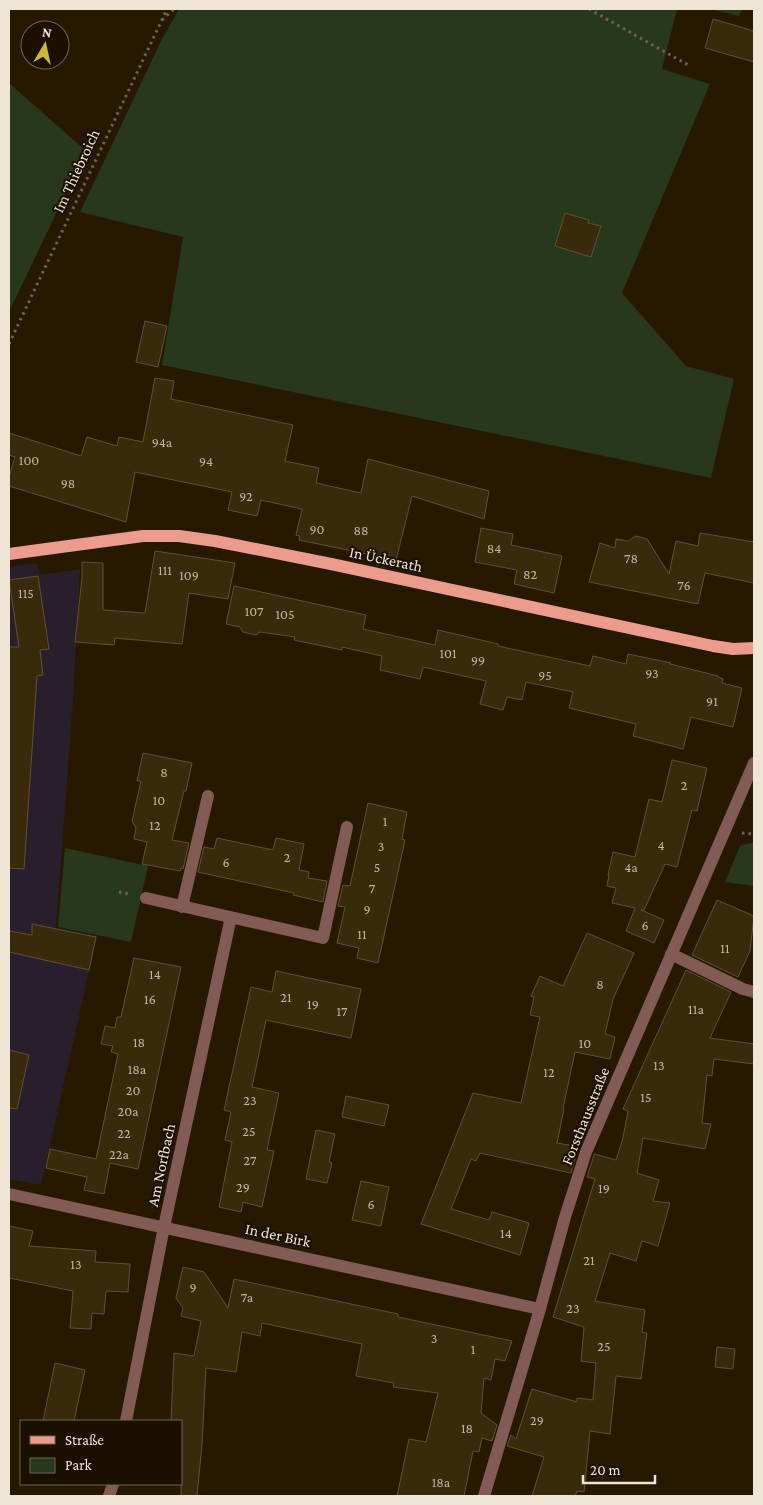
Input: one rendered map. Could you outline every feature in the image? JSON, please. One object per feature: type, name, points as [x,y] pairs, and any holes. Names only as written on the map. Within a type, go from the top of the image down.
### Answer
[{"type":"main road","name":"In Ückerath","points":[[9,554],[143,536],[178,536],[215,541],[331,564],[713,646],[732,649],[754,648]]},
{"type":"street","name":"Forsthausstraße","points":[[484,1496],[540,1309],[565,1217],[586,1152],[754,763]]},
{"type":"street","points":[[182,907],[208,796]]},
{"type":"street","points":[[146,898],[323,938],[347,827]]},
{"type":"street","name":"Am Norfbach","points":[[126,1420],[164,1227],[231,917]]},
{"type":"street","points":[[671,954],[754,992]]},
{"type":"street","name":"In der Birk","points":[[9,1194],[540,1309]]},
{"type":"path","name":"Im Thiebroich","points":[[9,344],[167,9]]},
{"type":"path","points":[[160,22],[174,9]]},
{"type":"path","points":[[589,9],[688,65]]},
{"type":"shaded area","points":[[37,563],[40,575],[80,569],[73,700],[56,928],[97,936],[41,1185],[9,1179],[9,567]]},
{"type":"green space","points":[[179,9],[677,9],[662,69],[710,84],[622,293],[686,366],[734,379],[711,478],[162,365],[183,237],[80,212],[162,39]]},
{"type":"green space","points":[[710,9],[742,9],[739,16]]},
{"type":"green space","points":[[9,83],[86,151],[9,312]]},
{"type":"green space","points":[[754,842],[754,886],[725,882],[740,846]]},
{"type":"green space","points":[[65,848],[148,866],[131,942],[58,927]]},
{"type":"building","points":[[713,19],[754,31],[754,62],[705,48]]},
{"type":"building","points":[[565,213],[589,220],[588,223],[601,226],[591,257],[555,246]]},
{"type":"building","points":[[145,321],[167,326],[158,367],[136,362]]},
{"type":"building","points":[[155,378],[174,381],[171,399],[293,425],[285,461],[319,468],[316,483],[361,493],[368,459],[489,491],[484,519],[412,496],[396,560],[299,540],[300,536],[296,535],[302,509],[261,500],[257,516],[228,510],[232,492],[135,472],[126,522],[9,486],[9,477],[15,457],[9,455],[9,433],[81,456],[87,437],[117,446],[119,437],[143,442]]},
{"type":"building","points":[[481,528],[513,534],[511,545],[562,556],[554,593],[514,584],[517,570],[475,562]]},
{"type":"building","points":[[700,533],[754,542],[754,583],[705,573],[698,604],[589,582],[600,543],[615,548],[616,539],[628,541],[636,536],[647,539],[669,574],[676,541],[698,546]]},
{"type":"building","points":[[155,551],[235,563],[228,599],[189,593],[182,644],[115,638],[114,645],[75,642],[82,562],[103,563],[103,610],[145,613]]},
{"type":"building","points":[[38,576],[49,649],[40,650],[43,675],[37,676],[24,869],[9,868],[9,647],[19,647],[9,580]]},
{"type":"building","points":[[234,586],[366,615],[363,629],[435,645],[438,630],[498,644],[498,646],[590,666],[593,656],[626,664],[628,654],[718,676],[723,679],[722,683],[742,688],[733,727],[691,717],[683,749],[633,736],[636,724],[569,708],[573,692],[526,682],[522,700],[507,697],[503,710],[480,704],[486,681],[423,667],[420,679],[380,670],[382,656],[342,647],[342,650],[294,640],[295,637],[260,632],[256,635],[243,632],[240,627],[226,624]]},
{"type":"building","points":[[143,753],[192,763],[172,840],[189,843],[183,869],[181,868],[180,871],[142,864],[147,842],[134,839],[136,828],[132,821],[141,781],[137,781]]},
{"type":"building","points":[[672,760],[707,768],[697,811],[692,810],[677,867],[665,864],[644,910],[641,910],[664,920],[654,943],[626,931],[635,908],[612,903],[616,888],[607,886],[608,875],[613,852],[635,857],[649,799],[662,802]]},
{"type":"building","points":[[368,803],[407,812],[402,839],[405,840],[378,963],[357,958],[359,948],[337,943],[345,907],[338,906],[343,885],[350,886]]},
{"type":"building","points":[[217,838],[273,850],[276,838],[304,844],[299,870],[309,872],[308,878],[327,881],[323,902],[293,895],[294,893],[198,872],[204,847],[214,849]]},
{"type":"building","points":[[717,900],[754,916],[750,951],[738,977],[692,955]]},
{"type":"building","points":[[32,924],[96,937],[89,970],[9,952],[9,931],[32,935]]},
{"type":"building","points":[[587,933],[634,953],[613,999],[605,1034],[615,1037],[610,1059],[575,1052],[557,1143],[574,1146],[574,1148],[578,1149],[571,1173],[480,1153],[476,1161],[471,1159],[451,1209],[489,1220],[492,1212],[529,1223],[520,1255],[421,1224],[473,1093],[521,1103],[540,1017],[530,1015],[534,997],[531,996],[540,976],[563,986]]},
{"type":"building","points":[[134,958],[181,967],[138,1169],[110,1163],[104,1194],[84,1190],[87,1177],[46,1168],[50,1149],[96,1159],[118,1054],[111,1052],[113,1046],[101,1044],[105,1026],[115,1028],[117,1017],[121,1017]]},
{"type":"building","points":[[686,970],[731,992],[710,1038],[754,1044],[754,1064],[714,1059],[712,1076],[707,1075],[702,1123],[711,1124],[705,1149],[643,1138],[637,1173],[659,1180],[653,1201],[670,1203],[658,1246],[642,1241],[636,1261],[610,1253],[595,1301],[645,1310],[642,1332],[647,1333],[641,1379],[616,1376],[610,1434],[590,1431],[584,1492],[577,1491],[575,1496],[532,1496],[544,1457],[507,1446],[511,1435],[516,1439],[532,1389],[577,1402],[577,1398],[593,1400],[596,1363],[581,1361],[584,1327],[553,1317],[595,1179],[587,1177],[594,1154],[616,1160],[623,1138],[628,1111],[623,1109]]},
{"type":"building","points":[[276,971],[361,989],[351,1038],[266,1020],[252,1087],[279,1093],[267,1150],[274,1151],[262,1207],[243,1202],[241,1212],[219,1207],[232,1142],[225,1140],[231,1112],[224,1110],[251,987],[272,992]]},
{"type":"building","points":[[9,1050],[29,1055],[17,1109],[9,1108]]},
{"type":"building","points":[[346,1096],[389,1105],[384,1126],[342,1117]]},
{"type":"building","points":[[316,1130],[335,1134],[329,1162],[332,1163],[327,1183],[306,1179]]},
{"type":"building","points":[[361,1181],[389,1187],[381,1226],[352,1220]]},
{"type":"building","points":[[9,1226],[33,1231],[29,1246],[96,1251],[95,1262],[130,1264],[128,1292],[106,1291],[104,1314],[92,1313],[91,1329],[70,1328],[73,1291],[9,1278]]},
{"type":"building","points":[[183,1267],[204,1272],[228,1308],[234,1279],[398,1314],[398,1317],[512,1341],[505,1361],[495,1359],[491,1380],[484,1378],[481,1413],[497,1425],[492,1441],[482,1438],[479,1452],[473,1451],[464,1496],[397,1496],[409,1439],[426,1442],[438,1393],[393,1387],[394,1383],[356,1376],[362,1344],[262,1323],[260,1336],[242,1332],[236,1372],[206,1368],[197,1496],[181,1496],[182,1420],[171,1420],[174,1353],[194,1356],[201,1321],[181,1316],[183,1308],[176,1298]]},
{"type":"building","points":[[717,1347],[735,1349],[733,1369],[715,1367]]},
{"type":"building","points":[[55,1363],[85,1370],[74,1420],[43,1420]]}]
